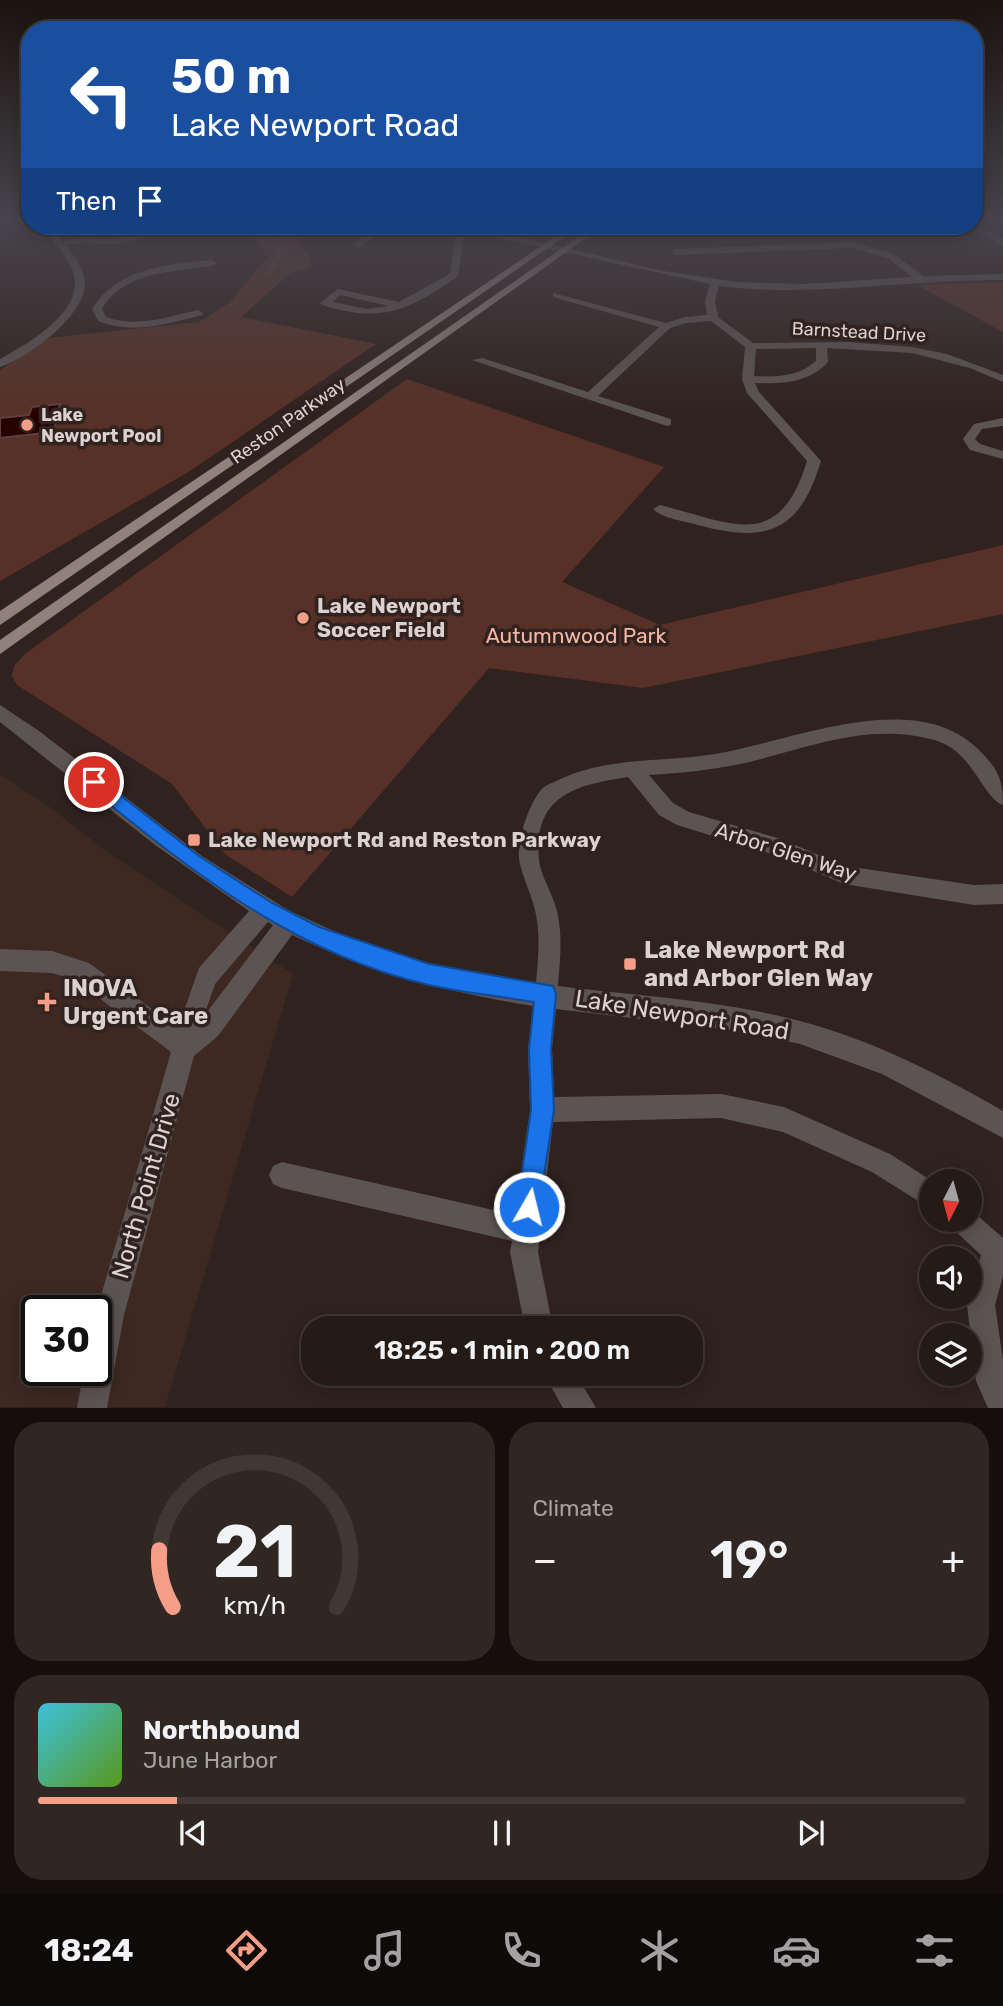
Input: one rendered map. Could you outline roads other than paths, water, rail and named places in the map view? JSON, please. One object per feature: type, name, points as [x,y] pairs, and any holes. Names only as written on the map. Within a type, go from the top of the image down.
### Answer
[{"type":"main road","name":"Reston Parkway","points":[[0,619],[491,284]]},
{"type":"main road","name":"Reston Parkway","points":[[0,648],[517,284]]},
{"type":"street","points":[[0,364],[50,331],[75,301],[79,284]]},
{"type":"street","points":[[123,284],[103,301],[98,315],[118,325],[142,326],[198,313]]},
{"type":"street","points":[[398,304],[338,292],[325,303],[381,312],[398,304],[437,284]]},
{"type":"street","points":[[713,318],[710,301],[715,284]]},
{"type":"street","points":[[727,284],[797,288],[849,284]]},
{"type":"street","points":[[557,295],[666,326]]},
{"type":"street","points":[[75,301],[103,301]]},
{"type":"street","points":[[590,397],[666,326],[685,320],[713,318],[751,346],[748,379],[753,393],[814,461],[802,502],[783,520],[755,528],[732,528],[660,509]]},
{"type":"street","points":[[748,379],[778,381],[813,372],[822,362],[821,345]]},
{"type":"street","name":"Barnstead Drive","points":[[751,346],[821,345],[921,351],[978,365],[1003,379]]},
{"type":"street","points":[[478,360],[667,422]]},
{"type":"street","points":[[1003,422],[981,424],[972,430],[969,439],[975,447],[1003,455]]},
{"type":"street","name":"Lake Newport Road","points":[[0,712],[61,756],[193,862],[265,909],[339,946],[409,969],[462,982],[745,1021],[802,1033],[853,1049],[902,1071],[1003,1125]]},
{"type":"street","points":[[537,1316],[524,1252],[542,1110],[540,1049],[551,944],[546,910],[529,861],[532,827],[548,794],[583,776],[718,761],[847,728],[901,727],[951,739],[984,767],[1003,797]]},
{"type":"street","name":"Arbor Glen Way","points":[[632,769],[666,809],[684,819],[781,848],[844,875],[974,895],[1003,894]]},
{"type":"street","name":"North Point Drive","points":[[92,1408],[110,1315],[148,1171],[186,1048],[192,1012],[207,976],[265,909]]},
{"type":"street","points":[[0,960],[52,962],[81,971],[186,1048],[210,1028],[289,921]]},
{"type":"street","points":[[542,1110],[721,1106],[784,1120],[881,1163],[919,1188]]},
{"type":"street","points":[[282,1175],[526,1231]]},
{"type":"street","points":[[977,1232],[999,1253],[981,1305],[991,1381],[1003,1406]]},
{"type":"street","points":[[567,1386],[581,1408]]},
{"type":"place","name":"Lake Newport Pool","points":[[27,425]]},
{"type":"place","name":"Lake Newport Soccer Field","points":[[303,618]]},
{"type":"place","name":"Lake Newport Rd and Reston Parkway","points":[[194,840]]},
{"type":"place","name":"Lake Newport Rd and Arbor Glen Way","points":[[630,964]]},
{"type":"place","name":"INOVA Urgent Care","points":[[47,1002]]},
{"type":"park label","name":"Autumnwood Park","points":[[576,636]]}]
